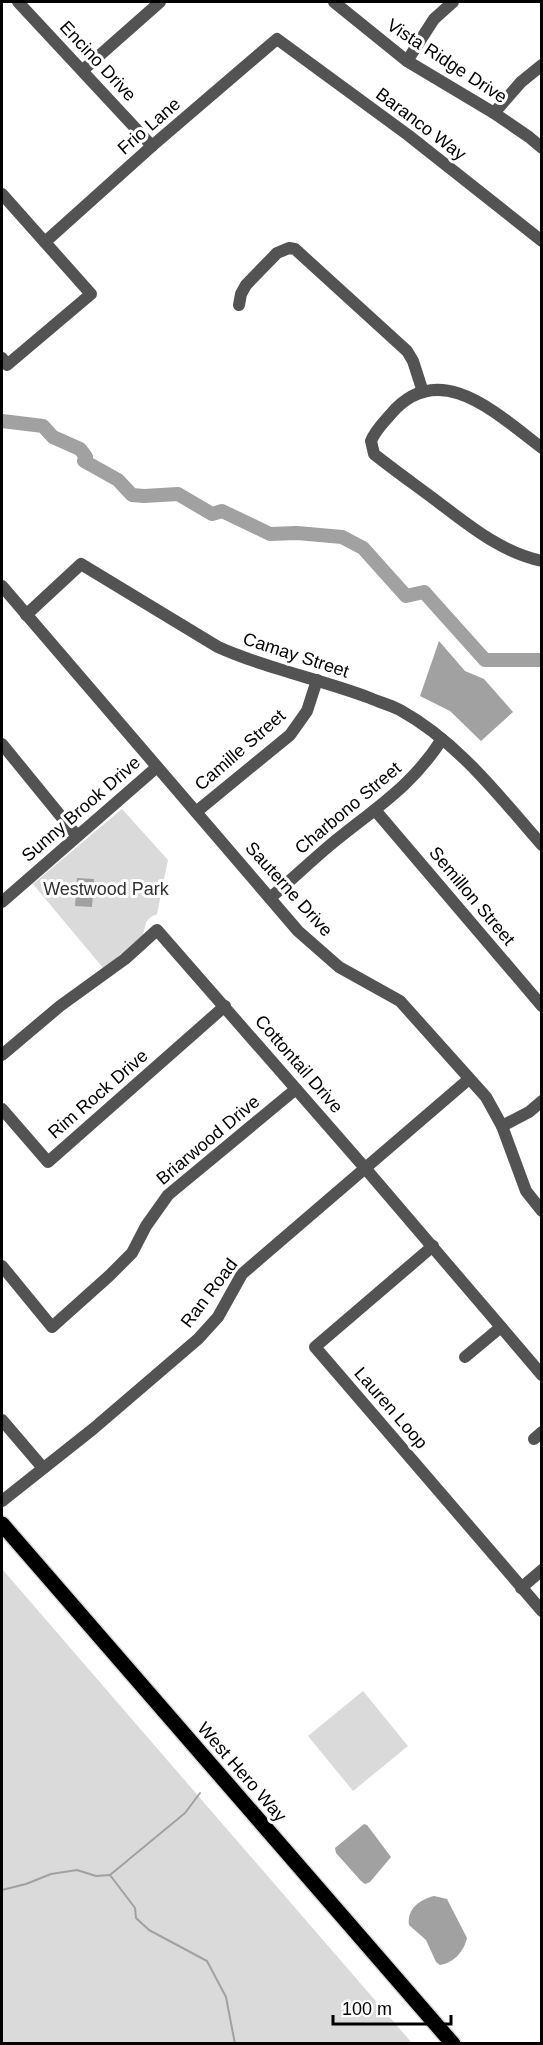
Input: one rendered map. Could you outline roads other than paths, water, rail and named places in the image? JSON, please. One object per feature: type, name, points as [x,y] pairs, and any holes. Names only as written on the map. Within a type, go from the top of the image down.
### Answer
[{"type":"main road","name":"West Hero Way","points":[[2,1524],[453,2043]]},
{"type":"street","name":"Encino Drive","points":[[18,2],[152,146]]},
{"type":"street","points":[[83,70],[160,2]]},
{"type":"street","name":"Vista Ridge Drive","points":[[334,2],[407,61],[494,113],[542,148]]},
{"type":"street","points":[[407,61],[434,19],[453,2]]},
{"type":"street","name":"Frio Lane","points":[[45,242],[277,39]]},
{"type":"street","name":"Baranco Way","points":[[277,39],[408,135],[542,242]]},
{"type":"street","points":[[494,113],[521,82],[542,64]]},
{"type":"street","points":[[2,194],[91,294],[4,362]]},
{"type":"street","points":[[239,304],[246,285],[277,253],[289,248],[295,249],[407,351],[423,392]]},
{"type":"street","points":[[542,448],[481,402],[466,395],[438,390],[423,392],[402,402],[374,434],[371,441],[372,449],[380,459],[491,540],[512,552],[542,561]]},
{"type":"street","name":"Camay Street","points":[[26,615],[81,564],[218,647],[242,658],[316,680],[399,710],[442,739],[481,775],[542,845]]},
{"type":"street","name":"Sauterne Drive","points":[[2,586],[298,931],[339,967],[400,1001],[486,1097],[502,1126],[526,1191],[542,1211]]},
{"type":"street","name":"Camille Street","points":[[196,812],[294,730],[308,711],[316,680]]},
{"type":"street","name":"Charbono Street","points":[[270,898],[417,774],[442,739]]},
{"type":"street","points":[[4,751],[77,836]]},
{"type":"street","name":"Sunny Brook Drive","points":[[2,902],[157,767]]},
{"type":"street","name":"Semillon Street","points":[[375,810],[542,1006]]},
{"type":"street","name":"Cottontail Drive","points":[[2,1054],[60,1006],[125,959],[157,930],[433,1246],[542,1375]]},
{"type":"street","name":"Rim Rock Drive","points":[[2,1109],[48,1162],[225,1006]]},
{"type":"street","name":"Ran Road","points":[[2,1501],[93,1429],[198,1339],[218,1317],[242,1274],[469,1079]]},
{"type":"street","name":"Briarwood Drive","points":[[2,1266],[52,1327],[110,1276],[132,1253],[146,1226],[168,1196],[296,1089]]},
{"type":"street","points":[[502,1126],[528,1112],[542,1101]]},
{"type":"street","name":"Lauren Loop","points":[[433,1246],[315,1347],[542,1611]]},
{"type":"street","points":[[465,1357],[501,1327]]},
{"type":"street","points":[[2,1420],[43,1468]]},
{"type":"street","points":[[521,1588],[542,1570]]},
{"type":"waterway","points":[[2,421],[43,426],[53,437],[80,449],[86,457],[84,461],[118,480],[132,495],[178,494],[212,514],[222,511],[270,534],[297,533],[342,537],[363,548],[406,596],[424,592],[485,660],[542,660]]},
{"type":"waterway","points":[[110,1875],[185,1813],[200,1793]]},
{"type":"waterway","points":[[2,1890],[51,1874],[77,1870],[96,1876],[110,1875],[135,1908],[136,1918],[149,1930],[207,1961],[226,1997],[235,2044]]},
{"type":"park label","name":"Westwood Park","points":[[106,889]]}]
